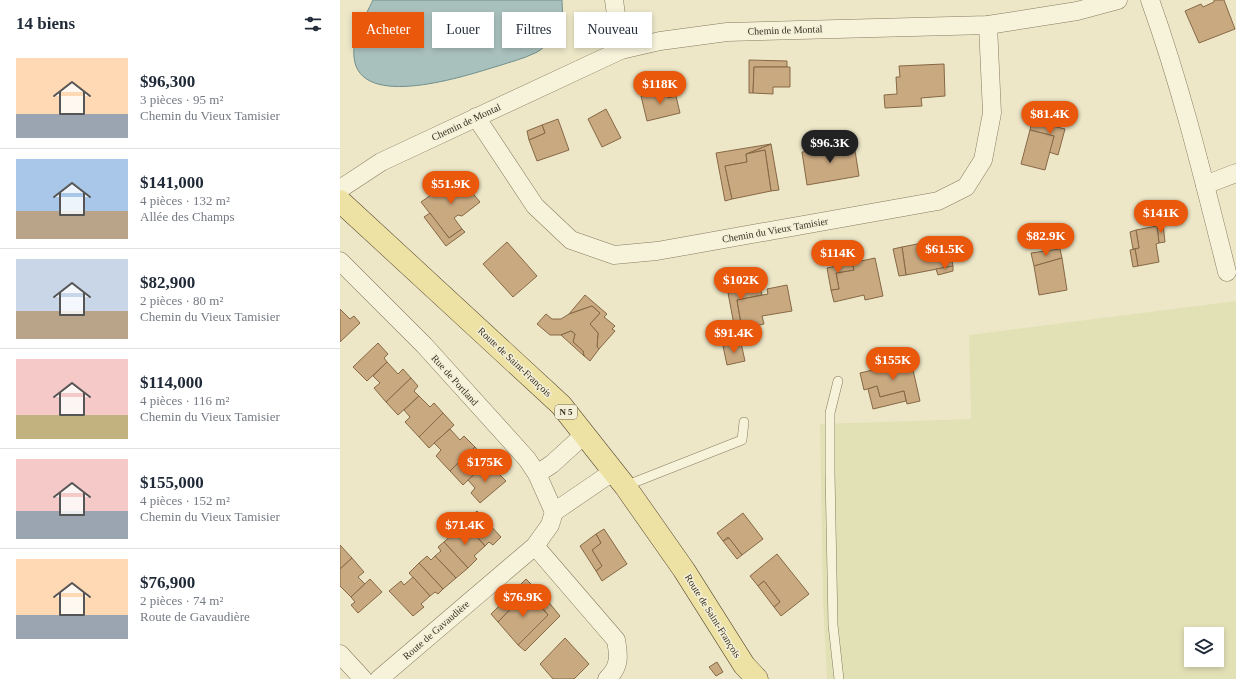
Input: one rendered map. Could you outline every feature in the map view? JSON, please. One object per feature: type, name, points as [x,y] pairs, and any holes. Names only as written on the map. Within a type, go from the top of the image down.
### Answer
[{"type":"main road","name":"Route de Saint-François","points":[[340,201],[561,405],[620,478],[684,570],[750,674]]},
{"type":"street","points":[[614,0],[621,50]]},
{"type":"street","name":"Chemin de Montal","points":[[340,189],[381,162],[621,50],[660,41],[727,32],[988,25],[1077,11],[1118,0]]},
{"type":"street","points":[[1150,0],[1166,46],[1205,185],[1227,272]]},
{"type":"street","name":"Chemin du Vieux Tamisier","points":[[476,117],[535,206],[571,240],[614,255],[657,251],[938,201],[966,187],[983,160],[992,113],[988,25]]},
{"type":"street","points":[[1205,185],[1236,174]]},
{"type":"street","name":"Rue de Portland","points":[[340,261],[424,345],[527,459],[537,474],[554,512]]},
{"type":"street","points":[[537,474],[552,464],[585,434]]},
{"type":"street","points":[[554,512],[620,478]]},
{"type":"street","name":"Route de Gavaudière","points":[[379,679],[535,546],[550,525],[554,512]]},
{"type":"street","points":[[535,546],[616,640],[619,657],[613,674],[607,679]]},
{"type":"street","points":[[340,654],[363,679]]},
{"type":"lane","points":[[838,381],[830,413],[830,473],[833,625],[839,679]]},
{"type":"lane","points":[[620,478],[742,440],[744,422]]},
{"type":"green space","points":[[1236,301],[1236,679],[827,679],[823,602],[820,424],[971,419],[969,335]]},
{"type":"water","points":[[373,0],[562,0],[562,12],[502,12],[502,48],[542,48],[535,53],[521,59],[441,82],[417,86],[394,86],[374,83],[360,74],[354,57],[354,48],[424,48],[424,12],[367,12]]},
{"type":"building","points":[[1214,0],[1224,0],[1235,29],[1199,43],[1185,11],[1201,4],[1203,7],[1214,2]]},
{"type":"building","points":[[749,60],[787,61],[787,67],[754,67],[753,93],[749,93]]},
{"type":"building","points":[[944,64],[945,96],[921,98],[922,106],[885,108],[884,95],[897,94],[896,77],[900,77],[899,66]]},
{"type":"building","points":[[754,67],[790,67],[790,87],[773,87],[773,94],[753,93]]},
{"type":"building","points":[[674,88],[676,96],[668,98],[666,90]]},
{"type":"building","points":[[666,90],[668,98],[676,96],[680,113],[647,121],[641,96]]},
{"type":"building","points":[[606,109],[621,138],[602,147],[588,119]]},
{"type":"building","points":[[558,119],[569,150],[537,161],[529,140],[545,133],[542,125]]},
{"type":"building","points":[[1032,121],[1065,129],[1058,155],[1049,152],[1054,136],[1030,130]]},
{"type":"building","points":[[542,125],[545,133],[529,140],[527,131]]},
{"type":"building","points":[[1030,130],[1054,136],[1045,170],[1021,164]]},
{"type":"building","points":[[771,144],[779,190],[771,191],[765,150],[746,154]]},
{"type":"building","points":[[771,144],[746,154],[747,162],[725,166],[732,199],[725,201],[716,153]]},
{"type":"building","points":[[854,144],[859,176],[807,185],[802,152]]},
{"type":"building","points":[[765,150],[771,191],[732,199],[725,166],[747,162],[746,154]]},
{"type":"building","points":[[458,176],[480,202],[462,216],[458,215],[454,218],[462,229],[449,238],[421,202]]},
{"type":"building","points":[[430,213],[449,238],[462,229],[465,232],[446,246],[424,217]]},
{"type":"building","points":[[1163,224],[1165,242],[1159,243],[1157,226]]},
{"type":"building","points":[[1157,226],[1159,243],[1156,244],[1159,262],[1138,266],[1135,249],[1139,248],[1136,230]]},
{"type":"building","points":[[1136,230],[1139,248],[1133,249],[1130,232]]},
{"type":"building","points":[[948,238],[953,266],[906,275],[902,247]]},
{"type":"building","points":[[507,242],[537,276],[513,297],[483,264]]},
{"type":"building","points":[[902,247],[906,275],[899,276],[893,249]]},
{"type":"building","points":[[1060,249],[1062,258],[1034,266],[1031,253]]},
{"type":"building","points":[[1135,249],[1138,266],[1133,267],[1130,250]]},
{"type":"building","points":[[875,258],[883,296],[865,300],[864,295],[834,302],[831,290],[839,289],[836,273],[854,270],[852,263]]},
{"type":"building","points":[[1062,258],[1067,290],[1039,295],[1034,266]]},
{"type":"building","points":[[852,263],[854,270],[836,273],[839,289],[831,290],[827,268]]},
{"type":"building","points":[[953,266],[953,271],[938,275],[936,269]]},
{"type":"building","points":[[752,284],[753,288],[760,287],[762,295],[737,300],[742,329],[735,330],[728,293],[737,291],[736,287]]},
{"type":"building","points":[[787,285],[792,311],[762,316],[764,324],[742,329],[737,300],[768,294],[767,289]]},
{"type":"building","points":[[585,295],[607,314],[604,317],[615,326],[612,329],[615,331],[599,349],[597,347],[598,333],[590,324],[600,313],[592,306],[569,314]]},
{"type":"building","points":[[592,306],[600,313],[590,324],[598,333],[597,347],[599,349],[590,361],[584,356],[583,351],[573,342],[575,334],[571,331],[561,335],[550,335],[537,324],[546,314],[552,319],[561,319],[569,314]]},
{"type":"building","points":[[340,309],[350,319],[354,316],[360,323],[340,342]]},
{"type":"building","points":[[571,331],[575,334],[573,342],[583,351],[584,356],[561,335]]},
{"type":"building","points":[[378,343],[388,354],[384,358],[387,362],[367,381],[353,367]]},
{"type":"building","points":[[741,343],[745,361],[727,365],[723,346]]},
{"type":"building","points":[[911,361],[920,401],[907,404],[904,391],[880,397],[877,386],[864,390],[860,373]]},
{"type":"building","points":[[387,362],[398,374],[403,369],[411,378],[386,402],[374,388],[380,383],[373,376]]},
{"type":"building","points":[[411,378],[418,386],[414,391],[419,396],[398,415],[386,402]]},
{"type":"building","points":[[877,386],[880,397],[904,391],[906,401],[873,409],[868,389]]},
{"type":"building","points":[[419,396],[430,407],[434,403],[443,413],[419,437],[405,422],[410,417],[404,410]]},
{"type":"building","points":[[443,413],[454,425],[429,448],[419,437]]},
{"type":"building","points":[[450,429],[460,440],[464,436],[475,447],[450,471],[436,456],[441,450],[434,443]]},
{"type":"building","points":[[475,447],[481,454],[477,459],[484,465],[463,485],[450,471]]},
{"type":"building","points":[[484,465],[493,475],[496,471],[506,481],[480,503],[471,493],[475,488],[468,480]]},
{"type":"building","points":[[477,511],[501,537],[493,545],[489,542],[485,546],[464,522]]},
{"type":"building","points":[[743,513],[763,539],[742,555],[728,537],[723,541],[717,533]]},
{"type":"building","points":[[468,527],[485,546],[474,556],[477,559],[468,568],[444,542],[457,530],[460,534]]},
{"type":"building","points":[[604,529],[627,564],[602,581],[596,571],[602,566],[592,550],[601,543],[596,534]]},
{"type":"building","points":[[596,534],[601,543],[592,550],[602,566],[596,571],[580,546]]},
{"type":"building","points":[[729,538],[742,555],[737,559],[723,541]]},
{"type":"building","points":[[444,542],[468,568],[456,578],[435,556],[441,551],[438,547]]},
{"type":"building","points":[[340,545],[352,558],[340,569]]},
{"type":"building","points":[[777,554],[809,594],[781,616],[774,607],[780,602],[764,581],[758,586],[750,576]]},
{"type":"building","points":[[427,556],[431,560],[435,556],[456,578],[443,589],[419,563]]},
{"type":"building","points":[[352,558],[364,572],[358,577],[365,584],[351,597],[340,586],[340,569]]},
{"type":"building","points":[[419,563],[443,589],[438,594],[435,592],[430,596],[409,573]]},
{"type":"building","points":[[413,577],[430,596],[421,604],[424,607],[413,616],[389,591],[401,581],[404,585]]},
{"type":"building","points":[[370,579],[382,592],[358,613],[351,605],[355,602],[351,597]]},
{"type":"building","points":[[526,579],[540,593],[534,599],[527,592],[498,622],[491,614]]},
{"type":"building","points":[[764,581],[780,602],[774,607],[758,586]]},
{"type":"building","points":[[527,592],[548,615],[518,645],[498,622]]},
{"type":"building","points":[[547,600],[560,616],[525,651],[518,645],[548,615],[541,606]]},
{"type":"building","points":[[565,638],[589,664],[574,679],[553,679],[540,664]]},
{"type":"building","points":[[717,662],[723,672],[716,676],[709,667]]}]
